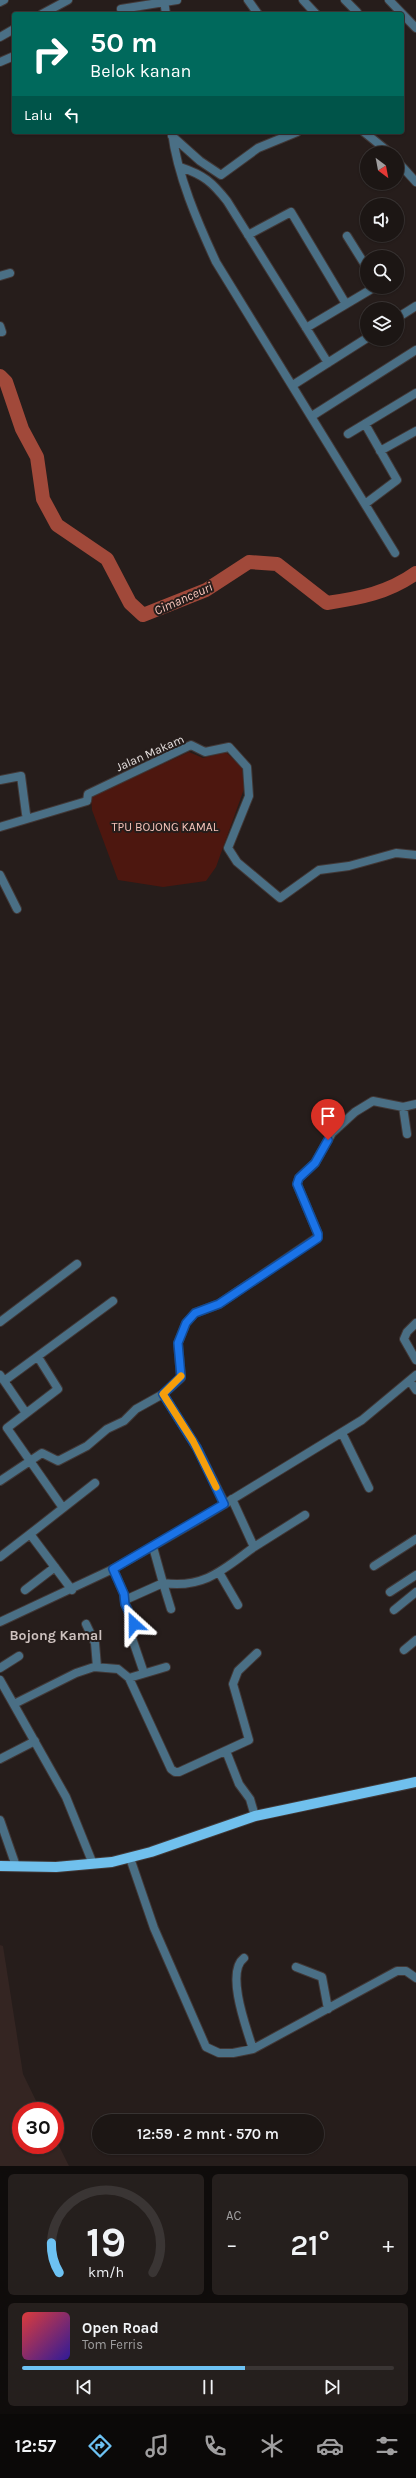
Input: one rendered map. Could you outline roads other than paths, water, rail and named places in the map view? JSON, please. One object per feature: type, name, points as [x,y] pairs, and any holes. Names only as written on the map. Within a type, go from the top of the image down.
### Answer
[{"type":"main road","points":[[0,1866],[56,1867],[93,1864],[130,1858],[255,1816],[416,1782]]},
{"type":"street","points":[[0,2],[4,0]]},
{"type":"street","points":[[46,12],[68,0]]},
{"type":"street","points":[[119,0],[121,12],[164,1],[177,0]]},
{"type":"street","points":[[248,0],[257,12]]},
{"type":"street","points":[[303,0],[314,12]]},
{"type":"street","points":[[345,0],[357,12]]},
{"type":"street","points":[[389,0],[401,12]]},
{"type":"street","points":[[164,1],[166,12]]},
{"type":"street","points":[[404,16],[416,28]]},
{"type":"street","points":[[0,37],[12,30]]},
{"type":"street","points":[[0,62],[12,57]]},
{"type":"street","points":[[172,134],[200,161],[221,175],[258,148],[292,134]]},
{"type":"street","points":[[172,134],[180,167],[201,228],[216,262],[395,553]]},
{"type":"street","points":[[366,134],[381,146]]},
{"type":"street","points":[[180,167],[197,173],[211,181],[227,201],[328,363]]},
{"type":"street","points":[[404,169],[416,182]]},
{"type":"street","points":[[248,235],[291,212],[346,304]]},
{"type":"street","points":[[347,236],[360,257]]},
{"type":"street","points":[[0,276],[10,273]]},
{"type":"street","points":[[306,328],[363,294]]},
{"type":"street","points":[[404,314],[416,306]]},
{"type":"street","points":[[0,326],[2,332],[0,332]]},
{"type":"street","points":[[293,385],[360,342]]},
{"type":"street","points":[[312,416],[416,350]]},
{"type":"street","points":[[348,434],[416,393]]},
{"type":"street","points":[[365,424],[397,480],[365,504]]},
{"type":"street","points":[[380,451],[416,431]]},
{"type":"street","name":"Jalan Makam","points":[[0,827],[87,801],[88,794],[191,745],[205,752],[229,747],[247,767],[249,796],[228,848],[237,862],[280,898],[319,870],[349,866],[396,853],[416,855]]},
{"type":"street","points":[[0,780],[21,776],[26,814]]},
{"type":"street","points":[[0,875],[17,909]]},
{"type":"street","points":[[0,1481],[29,1460],[42,1453],[58,1461],[67,1457],[91,1443],[107,1429],[124,1421],[143,1404],[163,1394],[181,1378],[178,1343],[186,1323],[195,1313],[219,1304],[318,1238],[318,1234],[297,1184],[299,1178],[315,1163],[332,1133],[355,1112],[373,1101],[404,1107],[416,1105]]},
{"type":"street","points":[[404,1107],[408,1134]]},
{"type":"street","points":[[0,1322],[77,1264]]},
{"type":"street","points":[[26,1413],[2,1378],[38,1356],[113,1301]]},
{"type":"street","points":[[416,1323],[407,1332],[404,1339],[416,1360]]},
{"type":"street","points":[[38,1356],[58,1389],[7,1428],[63,1508]]},
{"type":"street","points":[[0,1622],[72,1590],[153,1547],[362,1420],[413,1378],[416,1390]]},
{"type":"street","points":[[163,1394],[197,1448],[254,1547]]},
{"type":"street","points":[[342,1433],[369,1488]]},
{"type":"street","points":[[0,1557],[95,1483]]},
{"type":"street","points":[[125,1600],[163,1583],[196,1582],[220,1574],[254,1547],[304,1515]]},
{"type":"street","points":[[30,1534],[72,1590]]},
{"type":"street","points":[[374,1566],[416,1539]]},
{"type":"street","points":[[153,1547],[171,1609]]},
{"type":"street","points":[[25,1590],[55,1567]]},
{"type":"street","points":[[113,1569],[125,1600],[125,1604],[133,1619],[132,1638],[144,1673]]},
{"type":"street","points":[[220,1574],[238,1605]]},
{"type":"street","points":[[390,1592],[416,1575]]},
{"type":"street","points":[[394,1610],[416,1592]]},
{"type":"street","points":[[86,1624],[95,1643],[97,1667]]},
{"type":"street","points":[[404,1650],[416,1640]]},
{"type":"street","points":[[14,1704],[76,1673],[97,1667],[118,1669],[129,1678],[173,1771],[179,1772],[221,1751],[226,1751],[249,1740],[233,1684],[238,1672],[257,1653]]},
{"type":"street","points":[[0,1668],[19,1656]]},
{"type":"street","points":[[129,1678],[166,1667]]},
{"type":"street","points":[[0,1680],[35,1740],[73,1811],[93,1864]]},
{"type":"street","points":[[0,1758],[35,1740]]},
{"type":"street","points":[[226,1751],[239,1784],[250,1799],[255,1816]]},
{"type":"street","points":[[0,1820],[16,1866]]},
{"type":"street","points":[[130,1858],[154,1928],[206,2047],[219,2053],[234,2053],[253,2049],[397,1971],[406,1971],[416,1978]]},
{"type":"street","points":[[244,1958],[240,1962],[237,1971],[238,2000],[253,2049]]},
{"type":"street","points":[[296,1967],[322,1977],[328,2009]]},
{"type":"waterway","name":"Cimanceuri","points":[[0,376],[6,382],[22,429],[37,457],[43,499],[57,525],[107,559],[130,603],[143,615],[206,590],[249,562],[277,564],[327,603],[373,594],[395,585],[416,573]]},
{"type":"district","name":"Bojong Kamal","points":[[56,1635]]},
{"type":"park label","name":"TPU BOJONG KAMAL","points":[[165,827]]}]
